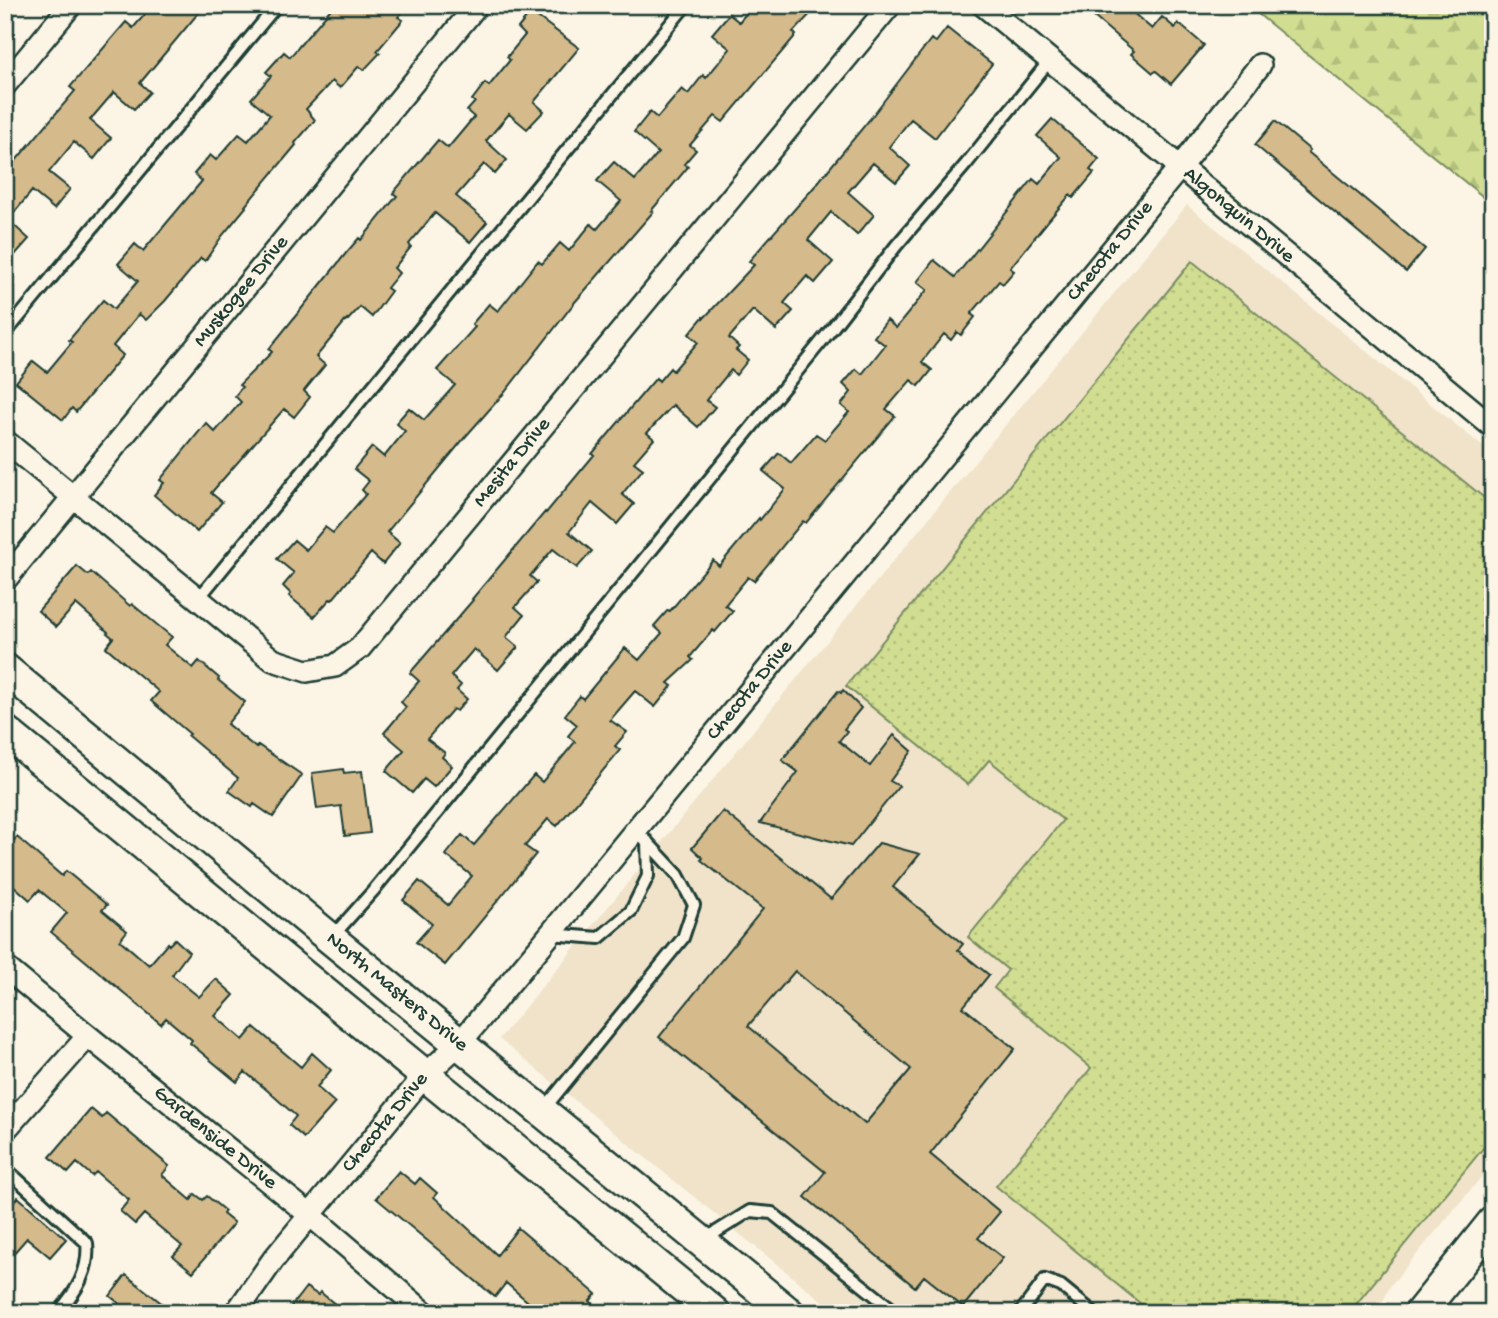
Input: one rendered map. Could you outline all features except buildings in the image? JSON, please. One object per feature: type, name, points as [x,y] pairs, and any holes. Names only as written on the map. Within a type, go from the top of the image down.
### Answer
[{"type":"main road","name":"North Masters Drive","points":[[5,669],[789,1313]]},
{"type":"main road","points":[[5,731],[715,1313]]},
{"type":"main road","points":[[1420,1313],[1493,1222]]},
{"type":"street","points":[[5,85],[71,5]]},
{"type":"street","name":"Muskogee Drive","points":[[5,580],[477,5]]},
{"type":"street","name":"Mesita Drive","points":[[5,441],[272,660],[307,671],[335,666],[360,648],[890,5]]},
{"type":"street","name":"Algonquin Drive","points":[[983,5],[1493,427]]},
{"type":"street","name":"Checota Drive","points":[[236,1313],[273,1261],[425,1075],[459,1044],[550,934],[641,836],[1261,65]]},
{"type":"street","name":"Gardenside Drive","points":[[5,967],[310,1215],[425,1313]]},
{"type":"street","points":[[5,1130],[88,1036]]},
{"type":"lane","points":[[5,334],[277,5]]},
{"type":"lane","points":[[198,598],[686,5]]},
{"type":"lane","points":[[331,939],[549,677],[1050,60]]},
{"type":"lane","points":[[550,934],[599,938],[631,911],[648,876],[641,836]]},
{"type":"lane","points":[[542,1111],[683,938],[694,905],[678,875],[641,836]]},
{"type":"lane","points":[[5,1168],[87,1243],[89,1256],[81,1283],[58,1313]]},
{"type":"lane","points":[[702,1241],[750,1211],[772,1213],[897,1313]]},
{"type":"lane","points":[[1020,1313],[1045,1280],[1061,1286],[1094,1313]]},
{"type":"shaded area","points":[[1187,205],[1493,455],[1493,1163],[1391,1285],[1377,1313],[837,1313],[499,1039]]},
{"type":"green space","points":[[1247,5],[1493,5],[1493,213],[1481,195]]},
{"type":"green space","points":[[1192,261],[1493,505],[1493,1136],[1349,1313],[1152,1313],[996,1186],[1091,1068],[994,988],[1008,970],[968,937],[1063,820],[989,760],[968,785],[846,686]]}]
